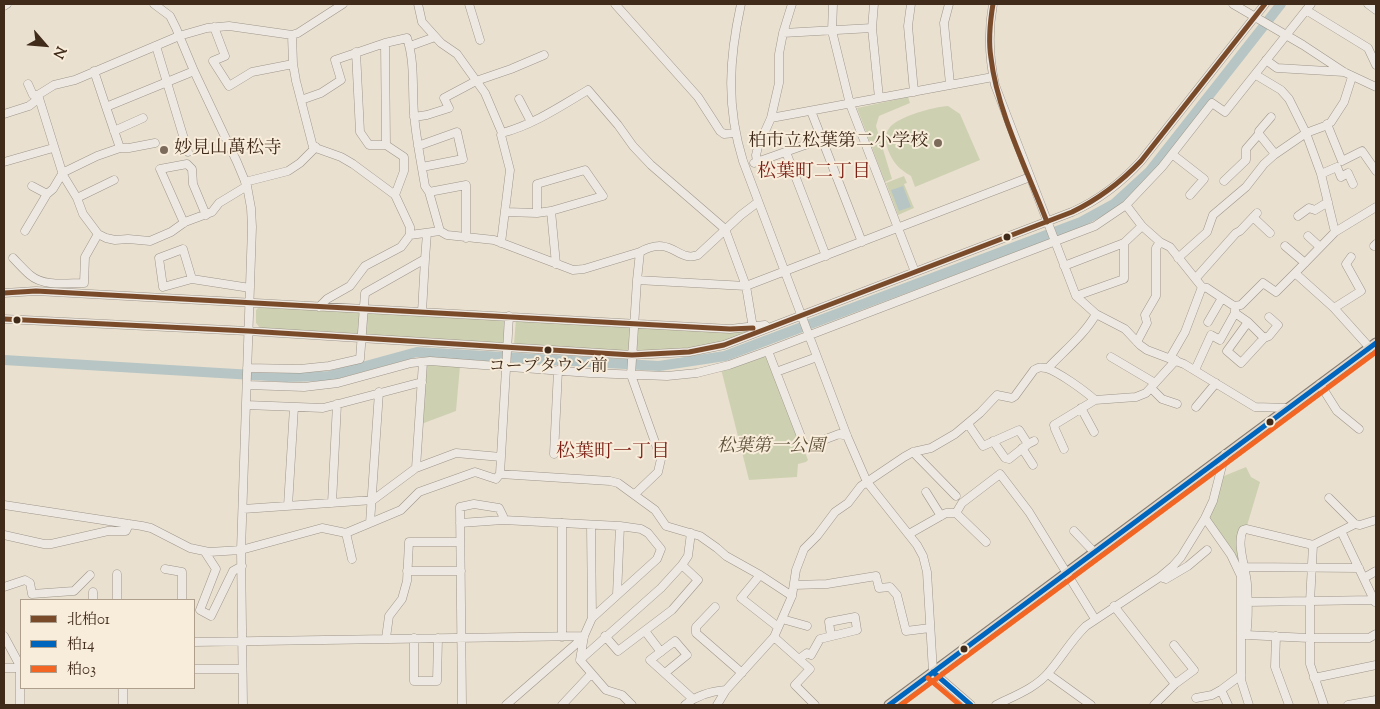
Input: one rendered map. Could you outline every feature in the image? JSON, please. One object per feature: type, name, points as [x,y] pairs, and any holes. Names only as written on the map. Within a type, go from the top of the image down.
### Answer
[{"type":"main road","points":[[890,705],[1373,345]]},
{"type":"street","points":[[154,4],[170,16],[246,184],[252,218],[242,550],[243,705]]},
{"type":"street","points":[[4,114],[29,106],[54,85],[75,80],[179,36],[214,27],[229,26],[292,35],[298,34],[343,4]]},
{"type":"street","points":[[418,4],[422,22],[441,43],[457,54],[491,104],[502,133],[510,170],[501,243]]},
{"type":"street","points":[[469,4],[480,40]]},
{"type":"street","points":[[618,6],[629,4]]},
{"type":"street","points":[[741,4],[731,63],[731,106],[735,133],[745,167],[847,436],[867,482],[921,551],[927,572],[933,672],[972,705]]},
{"type":"street","points":[[757,162],[758,147],[771,118],[779,83],[779,54],[792,4]]},
{"type":"street","points":[[833,4],[832,31],[850,104],[915,272]]},
{"type":"street","points":[[874,4],[872,28],[879,98]]},
{"type":"street","points":[[911,4],[908,26],[914,92]]},
{"type":"street","points":[[949,4],[944,23],[950,84]]},
{"type":"street","points":[[993,4],[989,36],[993,77],[1000,100],[1076,296],[1096,314],[1125,329],[1147,350],[1173,359],[1195,370],[1254,407],[1288,408]]},
{"type":"street","points":[[1233,4],[1259,18],[1352,77],[1376,87]]},
{"type":"street","points":[[4,319],[362,337],[632,357],[682,353],[724,345],[802,319],[915,272],[1048,225],[1097,200],[1132,172],[1259,18],[1266,4]]},
{"type":"street","points":[[1368,4],[1376,10]]},
{"type":"street","points":[[618,6],[698,97],[720,131],[724,134],[735,133]]},
{"type":"street","points":[[247,383],[304,387],[338,383],[411,363],[430,361],[667,376],[697,373],[729,365],[768,352],[808,334],[1054,239],[1095,226],[1126,205],[1172,154],[1212,103],[1225,112],[1309,7],[1368,48],[1374,54],[1376,65]]},
{"type":"street","points":[[214,27],[225,56],[213,61],[229,86],[252,72],[293,64]]},
{"type":"street","points":[[783,33],[872,28]]},
{"type":"street","points":[[292,35],[293,64],[314,147],[341,156],[394,194],[410,227],[410,235],[401,247],[365,266],[350,286],[327,299],[319,307]]},
{"type":"street","points":[[410,46],[435,37]]},
{"type":"street","points":[[301,100],[321,93],[341,80],[335,60],[406,38],[410,46],[412,60],[414,116],[425,186],[429,192],[440,231],[446,235],[494,240],[573,270],[640,252],[658,244],[691,258],[698,255],[725,229],[758,202]]},
{"type":"street","points":[[385,43],[386,145]]},
{"type":"street","points":[[156,46],[188,152]]},
{"type":"street","points":[[356,52],[360,132],[369,145],[386,145],[404,157],[404,171],[394,194]]},
{"type":"street","points":[[414,116],[427,115],[449,108],[444,98],[476,81],[544,55]]},
{"type":"street","points":[[1266,60],[1277,68],[1344,72]]},
{"type":"street","points":[[94,71],[120,148]]},
{"type":"street","points":[[106,106],[194,71]]},
{"type":"street","points":[[1256,75],[1281,90],[1289,99],[1306,133],[1321,174],[1334,232]]},
{"type":"street","points":[[771,118],[993,77]]},
{"type":"street","points":[[1178,258],[1207,232],[1213,215],[1246,187],[1264,164],[1275,154],[1306,133],[1328,124],[1339,111],[1352,77]]},
{"type":"street","points":[[28,84],[34,95],[38,97],[62,173],[77,198],[83,214],[98,234],[115,240],[150,241],[171,232],[184,223],[212,212],[219,203],[246,184],[288,171],[300,163],[316,147]]},
{"type":"street","points":[[502,133],[554,111],[588,90],[633,146],[651,165],[725,229],[746,286],[753,328]]},
{"type":"street","points":[[519,99],[531,122]]},
{"type":"street","points":[[811,111],[862,242]]},
{"type":"street","points":[[1224,181],[1246,160],[1246,149],[1271,117]]},
{"type":"street","points":[[114,131],[143,118]]},
{"type":"street","points":[[1328,124],[1342,161],[1362,151],[1376,171]]},
{"type":"street","points":[[418,146],[456,132],[463,159],[422,167]]},
{"type":"street","points":[[1258,134],[1275,154]]},
{"type":"street","points":[[745,167],[822,139]]},
{"type":"street","points":[[25,231],[62,173],[97,156],[120,148],[155,143]]},
{"type":"street","points":[[4,162],[53,148]]},
{"type":"street","points":[[786,152],[826,256]]},
{"type":"street","points":[[1172,154],[1204,179],[1190,195]]},
{"type":"street","points":[[184,223],[160,169],[187,164],[192,169],[193,184],[206,215]]},
{"type":"street","points":[[1321,174],[1337,167],[1341,177],[1348,173],[1353,184]]},
{"type":"street","points":[[505,212],[537,213],[551,211],[603,196],[585,170],[537,184],[537,213]]},
{"type":"street","points":[[637,280],[746,286],[1030,177]]},
{"type":"street","points":[[77,198],[114,180]]},
{"type":"street","points":[[429,192],[466,185],[466,238]]},
{"type":"street","points":[[32,186],[47,194]]},
{"type":"street","points":[[1298,216],[1309,208],[1315,210],[1328,202]]},
{"type":"street","points":[[1126,205],[1142,226],[1160,242],[1170,247],[1202,287],[1207,288],[1222,298],[1264,338]]},
{"type":"street","points":[[1195,370],[1211,336],[1220,340],[1235,309],[1263,283],[1276,292],[1334,232],[1376,207]]},
{"type":"street","points":[[551,211],[556,264]]},
{"type":"street","points":[[1196,278],[1236,233],[1255,215],[1270,233]]},
{"type":"street","points":[[1064,266],[1124,243],[1142,226]]},
{"type":"street","points":[[410,235],[440,231]]},
{"type":"street","points":[[422,312],[427,233]]},
{"type":"street","points":[[14,258],[31,276],[39,280],[46,282],[84,282],[85,257],[98,234]]},
{"type":"street","points":[[1308,236],[1320,247]]},
{"type":"street","points":[[1137,342],[1147,323],[1145,316],[1156,296],[1156,248],[1160,242]]},
{"type":"street","points":[[1076,296],[1124,279],[1124,243]]},
{"type":"street","points":[[1286,246],[1305,263]]},
{"type":"street","points":[[192,279],[183,249],[160,258],[163,287],[192,279],[250,288]]},
{"type":"street","points":[[635,494],[658,472],[661,459],[631,373],[640,252]]},
{"type":"street","points":[[1334,308],[1361,291],[1346,264],[1351,257]]},
{"type":"street","points":[[247,369],[300,369],[329,366],[360,359],[365,293],[425,259]]},
{"type":"street","points":[[1295,273],[1373,345]]},
{"type":"street","points":[[1064,449],[1054,425],[1095,400],[1136,397],[1146,393],[1153,386],[1173,359],[1202,287]]},
{"type":"street","points":[[4,294],[33,290],[730,329],[753,328],[802,319]]},
{"type":"street","points":[[1208,322],[1222,298]]},
{"type":"street","points":[[1048,368],[1090,326],[1096,314]]},
{"type":"street","points":[[4,505],[152,528],[190,548],[206,552],[242,550],[322,528],[346,533],[401,510],[419,492],[475,472],[496,479],[500,474],[509,316]]},
{"type":"street","points":[[1248,322],[1227,351],[1241,364],[1264,338],[1269,336],[1278,324],[1269,317]]},
{"type":"street","points":[[768,352],[805,446],[839,434],[847,436]]},
{"type":"street","points":[[776,372],[817,357]]},
{"type":"street","points":[[1111,357],[1153,386],[1162,399],[1177,404]]},
{"type":"street","points":[[416,468],[423,362]]},
{"type":"street","points":[[717,705],[726,690],[774,637],[792,596],[796,570],[804,549],[817,536],[835,512],[848,503],[857,490],[913,452],[931,448],[955,434],[968,424],[997,395],[1012,398],[1015,396],[1034,370],[1039,367],[1048,368],[1086,391],[1095,400]]},
{"type":"street","points":[[554,454],[558,370]]},
{"type":"street","points":[[246,405],[323,408],[422,382]]},
{"type":"street","points":[[1196,407],[1216,383]]},
{"type":"street","points":[[1320,384],[1337,411],[1359,429]]},
{"type":"street","points":[[370,523],[379,392]]},
{"type":"street","points":[[332,503],[338,404]]},
{"type":"street","points":[[288,506],[294,407]]},
{"type":"street","points":[[1081,408],[1094,432]]},
{"type":"street","points":[[968,424],[982,446],[1019,430],[1028,444],[1033,465]]},
{"type":"street","points":[[993,441],[1005,458],[1009,459],[1028,444]]},
{"type":"street","points":[[913,452],[956,496]]},
{"type":"street","points":[[243,509],[373,500],[416,468],[456,453],[501,457]]},
{"type":"street","points":[[996,705],[1034,686],[1048,674],[1078,633],[1114,606],[1160,577],[1181,558],[1213,501],[1225,454]]},
{"type":"street","points":[[500,474],[618,483],[655,510],[666,526],[700,536],[726,556],[792,596]]},
{"type":"street","points":[[956,513],[962,503],[1000,474],[1029,512],[1095,619]]},
{"type":"street","points":[[926,492],[941,516]]},
{"type":"street","points":[[1329,498],[1355,524]]},
{"type":"street","points":[[462,705],[460,507],[474,504],[499,508],[503,516],[502,520]]},
{"type":"street","points":[[909,534],[946,513],[956,513],[986,542]]},
{"type":"street","points":[[1205,518],[1231,555],[1241,576],[1244,634],[1240,680],[1249,705]]},
{"type":"street","points":[[460,523],[502,520],[620,526],[641,529],[648,533],[661,549],[657,559],[592,618]]},
{"type":"street","points":[[1244,634],[1248,620],[1248,602],[1245,567],[1240,548],[1241,532],[1246,529],[1313,545],[1355,524],[1360,525],[1376,520]]},
{"type":"street","points":[[562,523],[562,637]]},
{"type":"street","points":[[4,535],[51,544],[108,531],[126,531],[129,524]]},
{"type":"street","points":[[591,525],[592,618],[584,637],[580,660],[606,690],[622,695],[632,705]]},
{"type":"street","points":[[617,595],[620,526]]},
{"type":"street","points":[[1074,531],[1094,552]]},
{"type":"street","points":[[1248,602],[1375,602],[1341,531]]},
{"type":"street","points":[[346,533],[352,559]]},
{"type":"street","points":[[580,660],[661,588],[682,565],[688,556],[690,533]]},
{"type":"street","points":[[386,638],[389,616],[402,599],[407,571],[409,542],[460,542]]},
{"type":"street","points":[[1313,545],[1309,638],[1310,664],[1324,705]]},
{"type":"street","points":[[1160,577],[1166,579],[1188,566],[1207,550]]},
{"type":"street","points":[[206,552],[216,569],[200,610],[211,616],[233,571],[242,566]]},
{"type":"street","points":[[605,636],[618,651],[672,610],[698,580],[682,565]]},
{"type":"street","points":[[1245,567],[1359,568]]},
{"type":"street","points":[[165,569],[182,572],[182,599]]},
{"type":"street","points":[[407,571],[461,571]]},
{"type":"street","points":[[1364,578],[1376,571]]},
{"type":"street","points":[[117,574],[117,599]]},
{"type":"street","points":[[4,586],[25,580],[30,583],[32,594],[74,591],[90,575]]},
{"type":"street","points":[[760,575],[741,598],[778,627]]},
{"type":"street","points":[[794,585],[827,584],[876,576],[879,588],[890,586],[897,595],[906,631],[930,628]]},
{"type":"street","points":[[93,592],[93,599]]},
{"type":"street","points":[[1114,606],[1175,684]]},
{"type":"street","points":[[715,607],[696,626],[696,633],[742,672]]},
{"type":"street","points":[[782,618],[807,626]]},
{"type":"street","points":[[645,631],[661,652]]},
{"type":"street","points":[[1244,634],[1309,638],[1369,638],[1376,634]]},
{"type":"street","points":[[4,636],[20,668],[20,705]]},
{"type":"street","points":[[799,659],[807,653],[811,655],[820,639],[831,636]]},
{"type":"street","points":[[1276,636],[1275,667],[1289,705]]},
{"type":"street","points":[[195,642],[386,638],[584,637]]},
{"type":"street","points":[[506,705],[584,637]]},
{"type":"street","points":[[774,637],[810,669],[795,684],[814,705]]},
{"type":"street","points":[[414,638],[414,681],[438,681],[438,638]]},
{"type":"street","points":[[665,674],[687,655],[675,642],[650,660],[665,674],[693,699]]},
{"type":"street","points":[[1154,705],[1175,684],[1194,670],[1174,645]]},
{"type":"street","points":[[1314,678],[1376,665]]},
{"type":"street","points":[[4,668],[20,668]]},
{"type":"street","points":[[195,669],[242,669]]},
{"type":"street","points":[[562,705],[591,674]]},
{"type":"street","points":[[1048,674],[1091,705]]},
{"type":"street","points":[[1196,698],[1212,695],[1241,675]]},
{"type":"street","points":[[123,689],[123,705]]},
{"type":"street","points":[[685,705],[693,699],[718,690],[726,690]]},
{"type":"street","points":[[1221,690],[1228,705]]},
{"type":"street","points":[[1348,705],[1376,700]]},
{"type":"green space","points":[[908,97],[910,103],[879,116],[876,126],[892,179],[885,182],[857,108]]},
{"type":"green space","points":[[948,106],[960,114],[980,160],[915,187],[911,176],[903,171],[892,159],[886,141],[887,133],[890,127],[901,119],[926,110]]},
{"type":"green space","points":[[904,176],[907,183],[904,184],[914,208],[898,215],[886,183]]},
{"type":"green space","points":[[261,305],[359,311],[361,313],[360,333],[260,328],[256,323],[256,310]]},
{"type":"green space","points":[[366,313],[504,319],[506,321],[505,342],[367,335],[365,333]]},
{"type":"green space","points":[[516,319],[630,326],[630,349],[628,351],[514,344]]},
{"type":"green space","points":[[638,326],[749,332],[736,339],[709,347],[637,352],[635,350]]},
{"type":"green space","name":"松葉第一公園","points":[[767,354],[808,460],[798,464],[797,477],[749,480],[721,369]]},
{"type":"green space","points":[[425,364],[460,366],[456,411],[424,423],[421,421]]},
{"type":"green space","points":[[1246,467],[1251,477],[1260,482],[1246,529],[1243,530],[1241,576],[1205,518],[1219,478]]},
{"type":"shaded area","points":[[903,186],[911,207],[899,211],[891,190]]},
{"type":"waterway","points":[[4,360],[286,377],[329,376],[417,352],[659,366],[725,356],[1081,222],[1114,204],[1149,172],[1281,4]]},
{"type":"transit line","name":"北柏01","points":[[993,4],[990,44],[994,78],[1006,120],[1047,222]]},
{"type":"transit line","name":"北柏01","points":[[4,319],[248,331],[632,355],[689,352],[724,345],[1072,212],[1100,196],[1126,176],[1141,161],[1265,4]]},
{"type":"transit line","name":"北柏01","points":[[4,293],[36,291],[730,329],[753,328]]},
{"type":"transit line","name":"柏14","points":[[889,705],[1376,343]]},
{"type":"transit line","name":"柏03","points":[[901,705],[1376,352]]},
{"type":"transit line","name":"柏14","points":[[933,672],[971,705]]},
{"type":"transit line","name":"柏03","points":[[928,678],[960,705]]},
{"type":"place","name":"柏市立松葉第二小学校","points":[[938,143]]},
{"type":"place","name":"妙見山萬松寺","points":[[164,150]]},
{"type":"place","name":"コープタウン前","points":[[548,350]]},
{"type":"district","name":"松葉町二丁目","points":[[814,174]]},
{"type":"district","name":"松葉町一丁目","points":[[613,454]]}]
